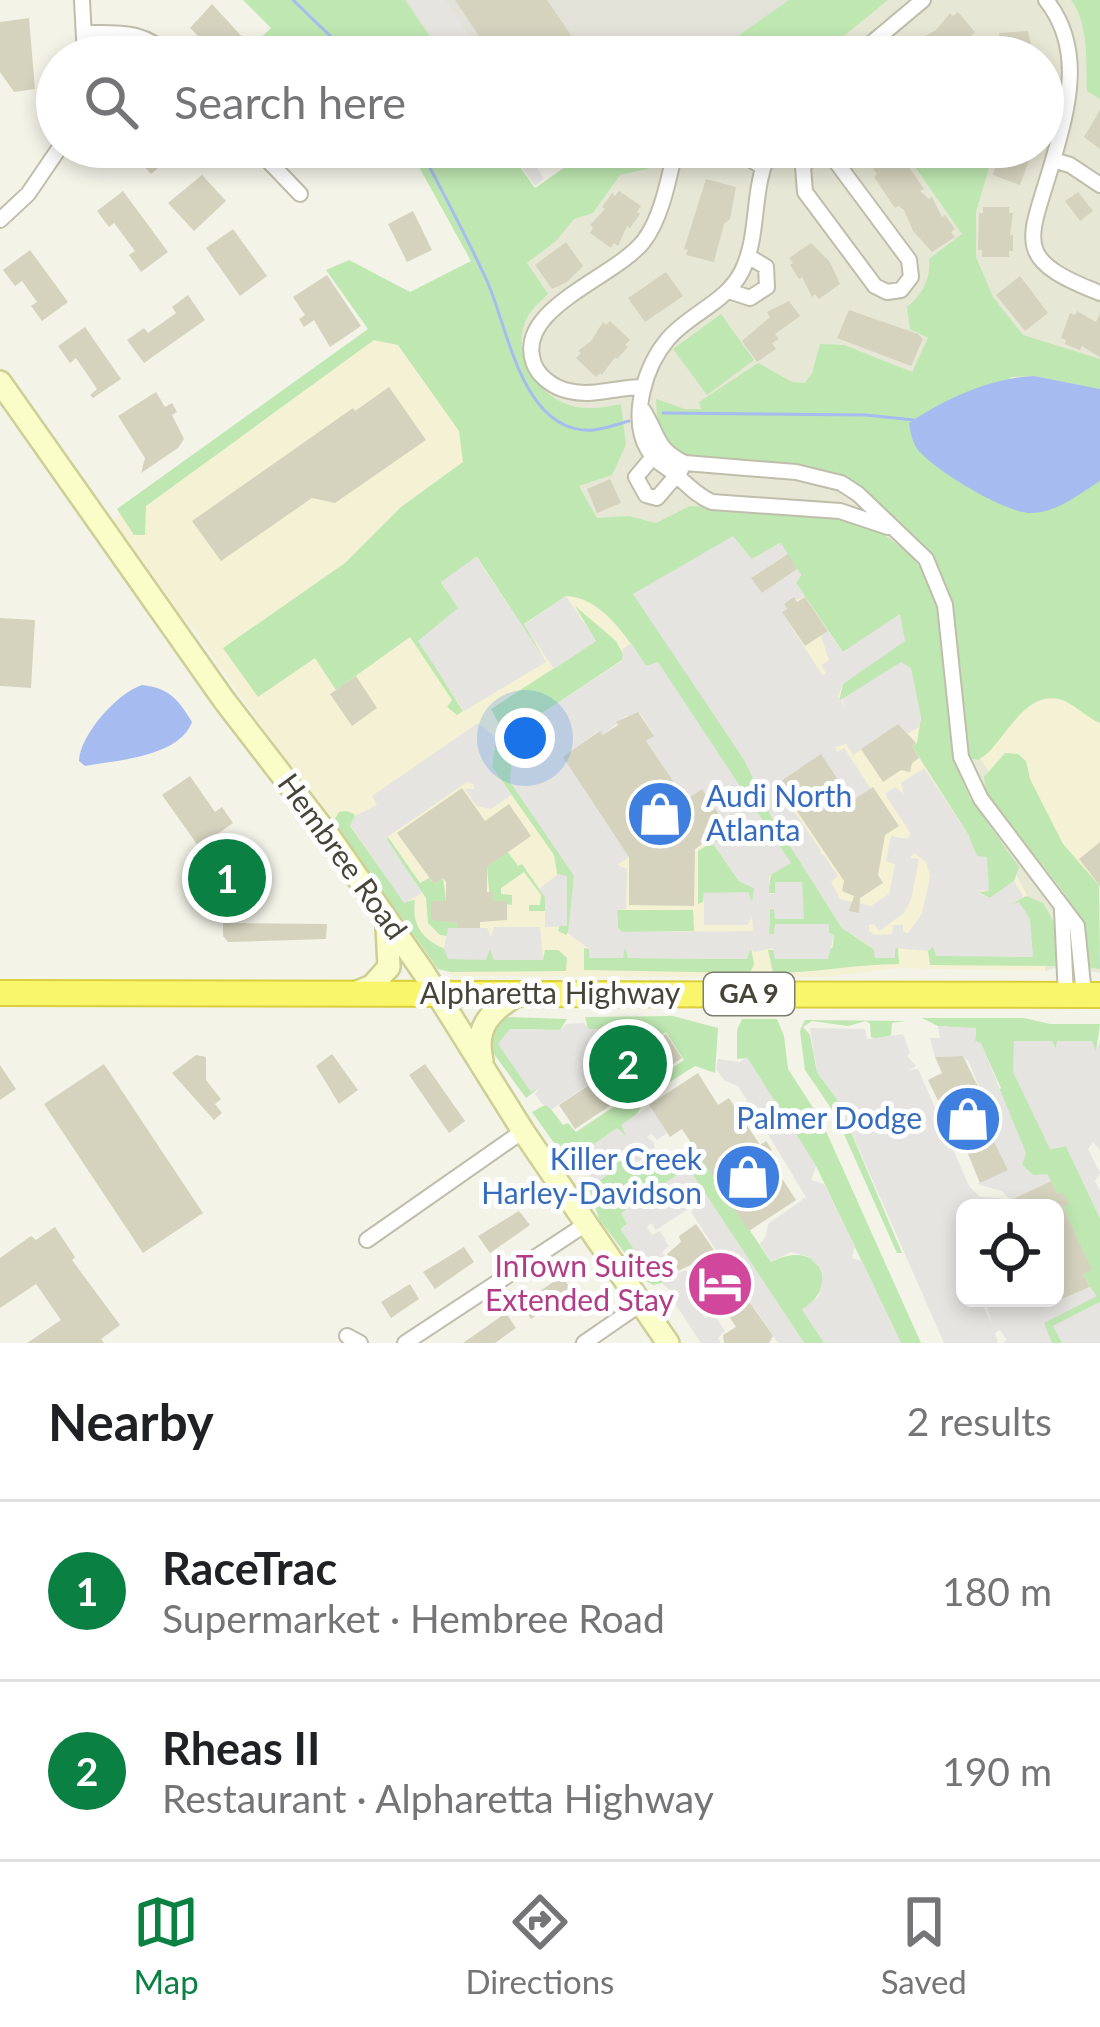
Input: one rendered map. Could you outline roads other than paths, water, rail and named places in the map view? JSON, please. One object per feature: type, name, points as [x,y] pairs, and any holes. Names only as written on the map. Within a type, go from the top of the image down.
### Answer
[{"type":"highway","name":"Alpharetta Highway","points":[[0,993],[1083,995]]},
{"type":"street","points":[[82,0],[86,36]]},
{"type":"street","points":[[880,36],[922,0]]},
{"type":"street","points":[[1046,0],[1058,15],[1071,57],[1064,115]]},
{"type":"street","points":[[86,33],[140,36]]},
{"type":"street","points":[[1064,163],[1100,185]]},
{"type":"street","points":[[0,220],[28,194],[46,168]]},
{"type":"street","points":[[275,168],[300,194]]},
{"type":"street","points":[[642,387],[587,393],[559,388],[539,374],[531,345],[549,310],[643,243],[670,168]]},
{"type":"street","points":[[761,168],[748,256],[729,291],[666,341],[642,387],[643,410],[657,452],[712,502],[840,511],[898,532]]},
{"type":"street","points":[[803,168],[805,192],[874,286],[887,292],[901,290],[911,277],[909,260],[837,168]]},
{"type":"street","points":[[1051,168],[1033,232],[1034,246],[1048,271],[1100,292]]},
{"type":"street","points":[[729,291],[750,298],[767,287],[766,267],[748,256]]},
{"type":"street","name":"Hembree Road","points":[[0,382],[224,700],[386,919],[668,1343]]},
{"type":"street","points":[[657,452],[638,472],[640,490],[657,497],[681,470],[796,472],[841,483],[858,494],[926,559],[942,592],[957,738],[968,775],[1061,904],[1083,995]]},
{"type":"street","points":[[351,994],[371,986],[388,967],[386,919]]},
{"type":"street","points":[[485,1072],[480,1030],[494,1011],[519,994]]},
{"type":"street","points":[[367,1240],[524,1131]]},
{"type":"street","points":[[405,1343],[586,1224]]},
{"type":"street","points":[[584,1343],[642,1304]]},
{"type":"water","points":[[1034,376],[1100,389],[1100,481],[1068,502],[1032,513],[1007,507],[945,473],[915,445],[909,423],[923,414],[985,385]]},
{"type":"water","points":[[142,685],[166,692],[177,701],[192,722],[185,734],[146,755],[85,766],[79,761],[81,751],[101,716]]},
{"type":"waterway","points":[[293,0],[330,36]]},
{"type":"waterway","points":[[430,168],[487,281],[521,375],[534,397],[549,415],[569,427],[593,430],[629,421]]},
{"type":"waterway","points":[[663,413],[866,415],[914,420]]},
{"type":"place","name":"Audi North Atlanta","points":[[660,814]]},
{"type":"place","name":"RaceTrac","points":[[227,878]]},
{"type":"place","name":"Rheas II","points":[[628,1064]]},
{"type":"place","name":"Palmer Dodge","points":[[968,1119]]},
{"type":"place","name":"Killer Creek Harley-Davidson","points":[[748,1177]]},
{"type":"place","name":"InTown Suites Extended Stay","points":[[720,1284]]}]
